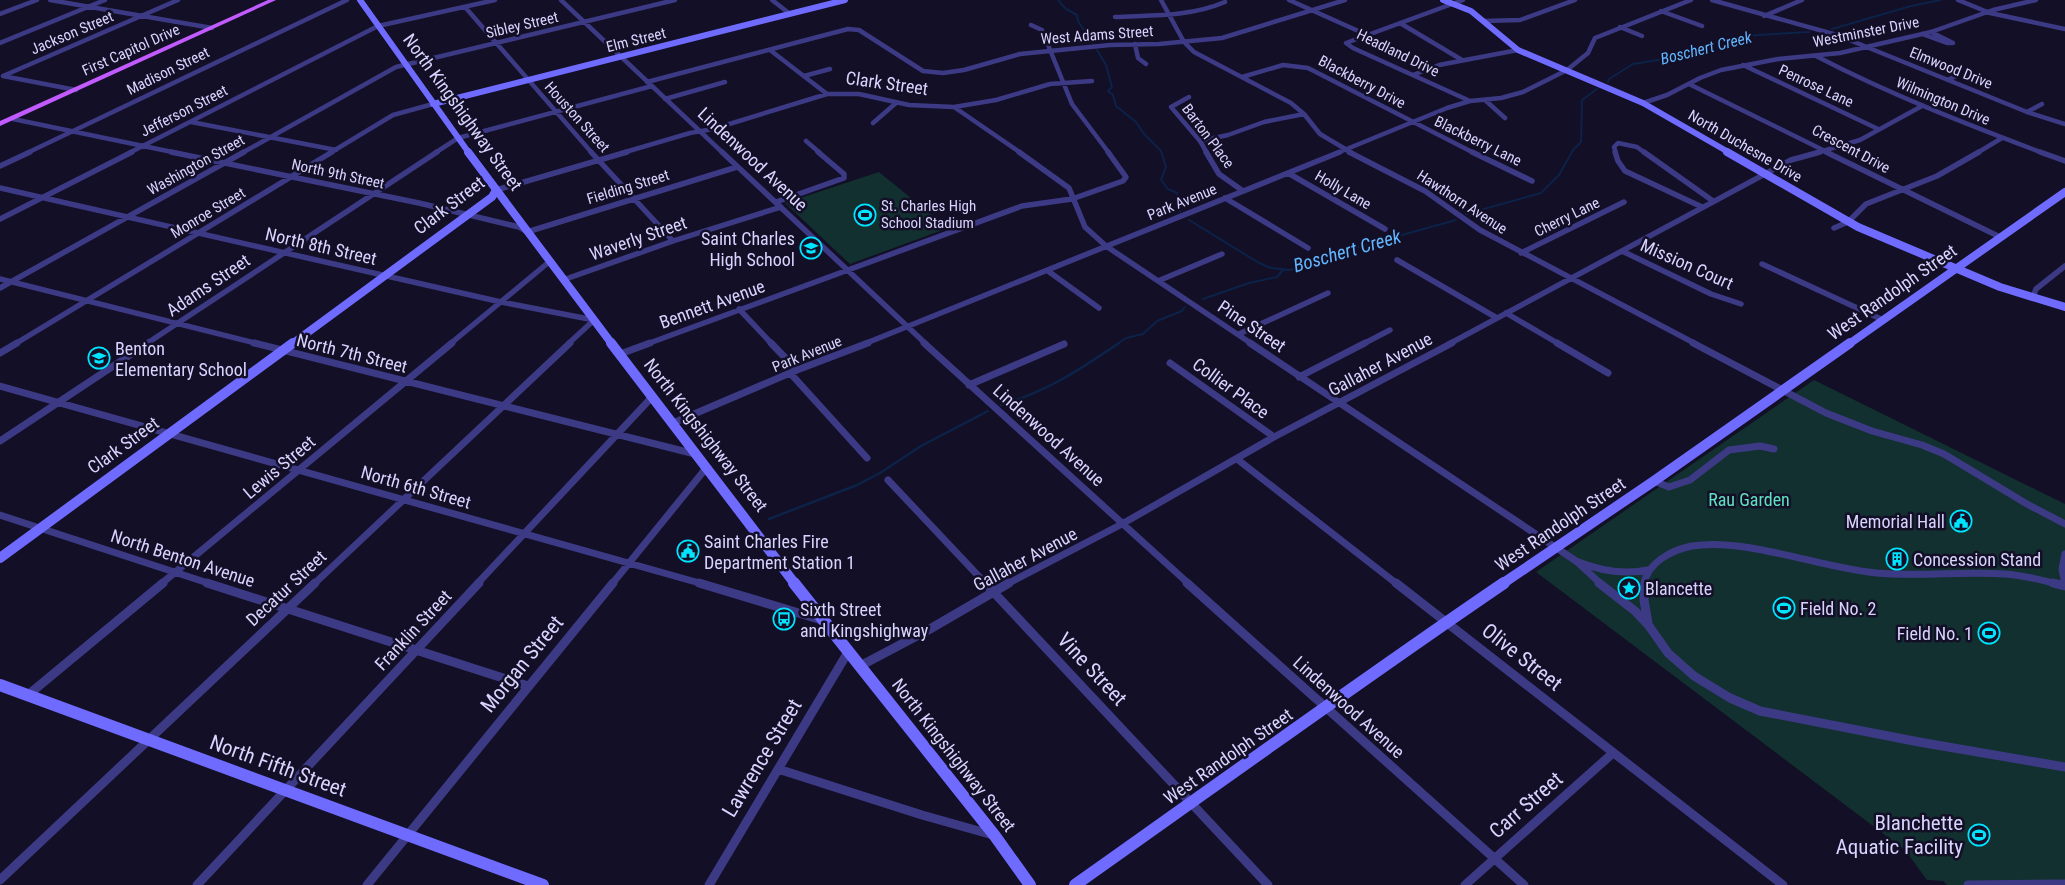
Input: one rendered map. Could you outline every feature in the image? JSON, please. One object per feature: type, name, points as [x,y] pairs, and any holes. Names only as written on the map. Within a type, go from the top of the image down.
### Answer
[{"type":"main road","name":"First Capitol Drive","points":[[0,124],[273,0]]},
{"type":"main road","name":"North Kingshighway Street","points":[[360,0],[427,97],[562,280],[707,467],[822,620],[995,836],[1030,885]]},
{"type":"main road","name":"Elm Street","points":[[433,104],[845,0]]},
{"type":"main road","name":"North Duchesne Drive","points":[[1444,0],[1471,11],[1518,50],[1644,103],[1848,222],[2000,287],[2037,299],[2065,305]]},
{"type":"main road","points":[[427,97],[458,98]]},
{"type":"main road","name":"Clark Street","points":[[0,558],[492,197],[496,190]]},
{"type":"main road","name":"West Randolph Street","points":[[1075,885],[1388,662],[1654,481],[2065,192]]},
{"type":"main road","name":"North Fifth Street","points":[[0,685],[540,885]]},
{"type":"street","points":[[0,14],[37,0]]},
{"type":"street","points":[[50,0],[212,28]]},
{"type":"street","points":[[0,43],[105,0]]},
{"type":"street","name":"Jackson Street","points":[[1,76],[178,0]]},
{"type":"street","name":"Madison Street","points":[[0,166],[346,0]]},
{"type":"street","name":"Jefferson Street","points":[[0,219],[378,26],[495,0]]},
{"type":"street","name":"Lindenwood Avenue","points":[[561,0],[619,57],[969,385],[1524,885]]},
{"type":"street","name":"Sibley Street","points":[[405,65],[660,2],[675,0]]},
{"type":"street","points":[[772,0],[790,14]]},
{"type":"street","name":"Hawthorn Avenue","points":[[1161,0],[1184,42],[1194,52],[1291,103],[1304,114],[1320,134],[1346,150],[1425,191],[1480,230],[1521,254],[1826,413],[1864,428],[1922,445],[1944,454],[2027,504],[2065,524]]},
{"type":"street","points":[[1289,0],[1365,34]]},
{"type":"street","name":"West Adams Street","points":[[458,138],[848,29],[859,30],[916,68],[933,72],[964,70],[1012,55],[1050,50],[1184,42],[1234,36],[1345,0]]},
{"type":"street","name":"Headland Drive","points":[[1463,0],[1365,34],[1347,41],[1346,45],[1470,101]]},
{"type":"street","points":[[1484,21],[1520,20],[1575,0]]},
{"type":"street","name":"Park Avenue","points":[[673,423],[794,372],[1048,271],[1447,108],[1470,101],[1485,100],[1523,92],[1567,70],[1588,53],[1595,38],[1691,0]]},
{"type":"street","name":"Elmwood Drive","points":[[1712,0],[1763,16],[1837,35],[2027,112],[2065,124]]},
{"type":"street","points":[[1763,16],[1802,0]]},
{"type":"street","points":[[1958,0],[1990,12],[2065,29]]},
{"type":"street","name":"Westminster Drive","points":[[1644,103],[1667,95],[1711,73],[1743,65],[1866,47],[1931,32],[1990,12],[2036,0]]},
{"type":"street","points":[[1115,17],[1194,12],[1216,7],[1225,2]]},
{"type":"street","name":"Houston Street","points":[[465,7],[498,42],[527,80],[555,112],[673,241]]},
{"type":"street","points":[[1661,11],[1702,26]]},
{"type":"street","points":[[1400,23],[1462,60]]},
{"type":"street","points":[[1031,24],[1042,30],[1064,82]]},
{"type":"street","points":[[1620,27],[1642,36]]},
{"type":"street","points":[[1922,34],[1952,43],[1931,32]]},
{"type":"street","points":[[1135,44],[1138,58],[1146,64]]},
{"type":"street","points":[[770,50],[827,94]]},
{"type":"street","points":[[1412,75],[1462,60],[1518,50]]},
{"type":"street","name":"Wilmington Drive","points":[[1816,55],[1838,68],[1922,106],[2065,161]]},
{"type":"street","name":"Washington Street","points":[[0,288],[396,67],[405,65]]},
{"type":"street","name":"Blackberry Drive","points":[[1242,76],[1275,65],[1302,65],[1327,76],[1413,123]]},
{"type":"street","name":"Penrose Lane","points":[[1743,65],[1878,129]]},
{"type":"street","points":[[804,76],[830,69]]},
{"type":"street","points":[[1948,80],[1958,75]]},
{"type":"street","points":[[1,76],[76,90]]},
{"type":"street","name":"Clark Street","points":[[496,190],[827,94],[859,94],[896,103],[954,107],[996,100],[1050,84],[1092,81]]},
{"type":"street","points":[[665,99],[725,82]]},
{"type":"street","name":"Bennett Avenue","points":[[620,354],[1022,206],[1072,199],[1123,181],[1126,177],[1072,104],[1064,82]]},
{"type":"street","name":"Crescent Drive","points":[[1690,84],[1826,150],[1901,190],[2000,237]]},
{"type":"street","name":"Barton Place","points":[[1189,97],[1171,107],[1200,140],[1219,174],[1244,191]]},
{"type":"street","points":[[1485,100],[1505,118]]},
{"type":"street","points":[[873,123],[896,103]]},
{"type":"street","name":"Monroe Street","points":[[0,353],[394,115],[433,104]]},
{"type":"street","points":[[2027,112],[2042,104]]},
{"type":"street","name":"Gallaher Avenue","points":[[860,666],[994,591],[1122,524],[1274,437],[1341,403],[1506,313],[1572,280],[1712,201],[1792,160],[1860,140],[1922,106]]},
{"type":"street","name":"Pine Street","points":[[954,107],[1069,188],[1072,199],[1086,227],[1106,246],[1576,561]]},
{"type":"street","points":[[1200,140],[1228,135],[1264,122],[1304,114]]},
{"type":"street","name":"North 9th Street","points":[[12,118],[70,132],[461,213],[465,216],[519,227],[527,232]]},
{"type":"street","points":[[191,122],[336,150]]},
{"type":"street","name":"Blackberry Lane","points":[[1413,123],[1532,181]]},
{"type":"street","name":"Adams Street","points":[[0,441],[458,138]]},
{"type":"street","points":[[1834,228],[1848,222],[1866,204],[1937,176],[2002,138]]},
{"type":"street","name":"Waverly Street","points":[[562,280],[778,204],[844,178],[844,174],[806,141]]},
{"type":"street","points":[[1702,207],[1625,171],[1618,160],[1614,147],[1618,143],[1637,147],[1712,201]]},
{"type":"street","name":"Fielding Street","points":[[527,232],[634,197],[737,167]]},
{"type":"street","name":"Holly Lane","points":[[1288,173],[1385,230]]},
{"type":"street","name":"North 8th Street","points":[[0,188],[384,276],[594,320]]},
{"type":"street","points":[[1225,198],[1308,248]]},
{"type":"street","name":"Cherry Lane","points":[[1521,254],[1624,202]]},
{"type":"street","name":"Mission Court","points":[[1622,251],[1717,297],[1741,304]]},
{"type":"street","points":[[1158,281],[1222,254]]},
{"type":"street","points":[[1397,260],[1497,318]]},
{"type":"street","name":"Lewis Street","points":[[28,695],[549,262]]},
{"type":"street","points":[[1762,264],[1883,320]]},
{"type":"street","points":[[2037,299],[2036,288],[2065,266]]},
{"type":"street","points":[[1048,271],[1099,308]]},
{"type":"street","name":"North 7th Street","points":[[0,279],[616,436],[697,454]]},
{"type":"street","points":[[1239,334],[1328,293]]},
{"type":"street","points":[[739,309],[867,458]]},
{"type":"street","points":[[1506,313],[1608,373]]},
{"type":"street","name":"Decatur Street","points":[[0,880],[594,320]]},
{"type":"street","points":[[1299,377],[1390,330]]},
{"type":"street","points":[[969,385],[1064,344]]},
{"type":"street","name":"Collier Place","points":[[1170,363],[1274,437]]},
{"type":"street","name":"North 6th Street","points":[[0,386],[629,562],[822,620]]},
{"type":"street","name":"Franklin Street","points":[[197,885],[652,397]]},
{"type":"street","points":[[1654,481],[1669,487],[1690,480],[1729,450],[1760,446],[1774,449]]},
{"type":"street","name":"Olive Street","points":[[1236,459],[1448,622],[1783,885]]},
{"type":"street","name":"Morgan Street","points":[[367,885],[707,467]]},
{"type":"street","name":"Vine Street","points":[[888,480],[1268,885]]},
{"type":"street","name":"North Benton Avenue","points":[[0,515],[415,651],[528,686]]},
{"type":"street","points":[[1649,626],[1644,604],[1644,584],[1648,570],[1656,562],[1676,550],[1696,546],[1723,546],[1754,550],[1858,572],[2006,574],[2065,586],[2062,569],[2065,554]]},
{"type":"street","points":[[1576,561],[1592,568],[1630,574],[1648,570]]},
{"type":"street","points":[[1576,561],[1589,575],[1635,611],[1649,626],[1668,653],[1694,676],[1730,698],[1760,711],[1848,729],[2065,767]]},
{"type":"street","name":"Lawrence Street","points":[[708,885],[848,652]]},
{"type":"street","name":"Carr Street","points":[[1466,885],[1613,753]]},
{"type":"street","points":[[778,769],[995,836]]},
{"type":"street","points":[[1969,885],[2065,884]]},
{"type":"green space","name":"St. Charles High School Stadium","points":[[879,172],[948,228],[850,264],[785,203]]},
{"type":"green space","name":"Rau Garden","points":[[1814,380],[2065,504],[2065,885],[1947,885],[1943,881],[1927,880],[1905,850],[1536,572]]},
{"type":"waterway","name":"Boschert Creek","points":[[1058,0],[1066,9],[1077,15],[1078,21],[1091,41]]},
{"type":"waterway","name":"Boschert Creek","points":[[1832,29],[1911,6],[1941,0]]},
{"type":"waterway","name":"Boschert Creek","points":[[1608,82],[1609,79],[1633,64],[1677,57],[1720,41],[1742,36],[1809,32]]},
{"type":"waterway","name":"Boschert Creek","points":[[1097,50],[1106,65],[1112,87],[1108,91],[1113,95],[1116,106],[1136,122],[1144,134],[1161,151],[1166,167],[1161,180],[1168,189],[1177,193],[1180,212]]},
{"type":"waterway","name":"Boschert Creek","points":[[1466,214],[1541,193],[1559,175],[1573,150],[1581,142],[1582,100],[1597,89]]},
{"type":"waterway","name":"Boschert Creek","points":[[1189,220],[1259,263],[1271,268],[1290,270],[1351,249],[1456,220]]},
{"type":"waterway","points":[[1203,299],[1249,283],[1277,277],[1283,270]]},
{"type":"waterway","points":[[1117,344],[1126,338],[1143,334],[1157,321],[1182,311],[1185,307]]},
{"type":"waterway","points":[[1001,405],[1048,386],[1076,371],[1119,343]]},
{"type":"waterway","points":[[769,519],[857,485],[880,473],[921,446],[988,411]]},
{"type":"place","name":"St. Charles High School Stadium","points":[[865,215]]},
{"type":"place","name":"Saint Charles High School","points":[[811,248]]},
{"type":"place","name":"Benton Elementary School","points":[[99,358]]},
{"type":"place","name":"Memorial Hall","points":[[1961,521]]},
{"type":"place","name":"Saint Charles Fire Department Station 1","points":[[688,551]]},
{"type":"place","name":"Concession Stand","points":[[1897,559]]},
{"type":"place","name":"Blancette","points":[[1629,588]]},
{"type":"place","name":"Field No. 2","points":[[1784,608]]},
{"type":"place","name":"Sixth Street and Kingshighway","points":[[784,619]]},
{"type":"place","name":"Field No. 1","points":[[1989,633]]},
{"type":"place","name":"Blanchette Aquatic Facility","points":[[1979,835]]}]
